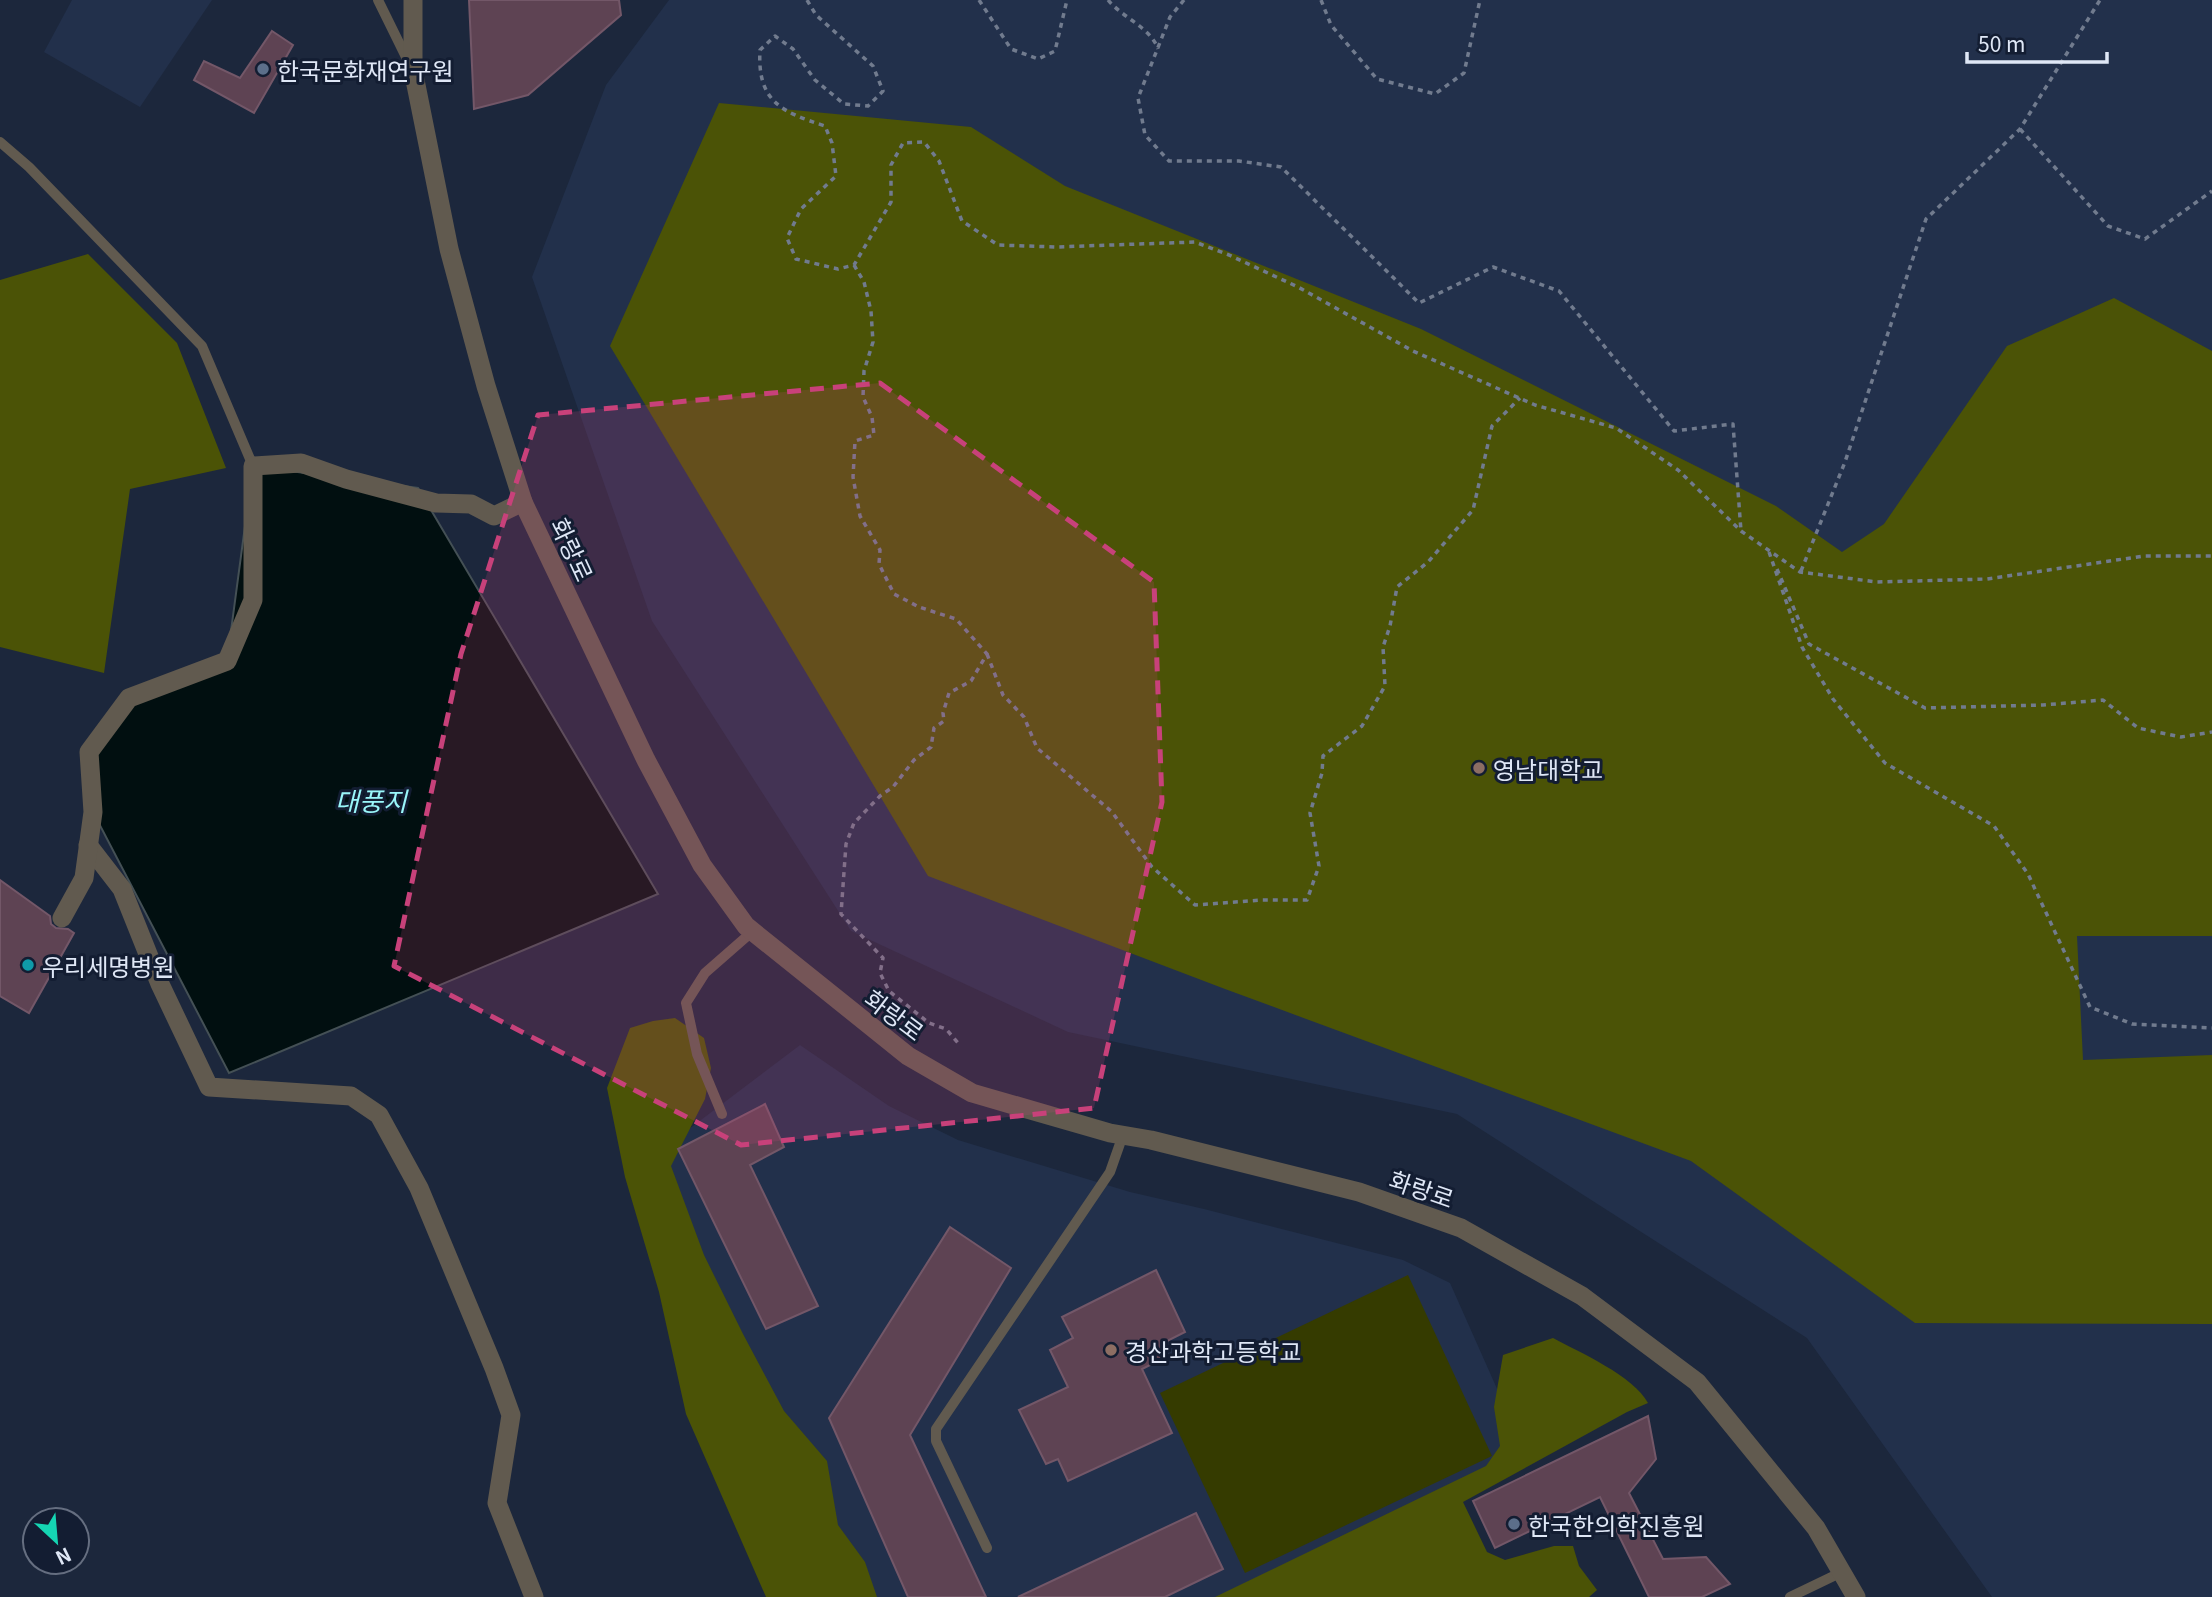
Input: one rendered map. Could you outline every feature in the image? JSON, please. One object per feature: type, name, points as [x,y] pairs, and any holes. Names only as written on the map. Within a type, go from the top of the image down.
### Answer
[{"type":"street","name":"화랑로","points":[[413,0],[414,71],[449,248],[486,386],[523,502],[646,760],[695,853],[746,926],[908,1056],[972,1093],[1123,1135],[1359,1192],[1461,1228],[1582,1296],[1697,1382],[1816,1528],[1856,1597]]},
{"type":"street","points":[[62,918],[84,878],[93,812],[89,752],[129,698],[227,661],[238,636],[253,600],[253,466],[301,463],[346,479],[436,503],[471,504],[494,516],[523,502]]},
{"type":"street","points":[[88,845],[122,889],[160,984],[209,1087],[351,1096],[379,1115],[419,1188],[511,1415],[497,1503],[534,1597]]},
{"type":"lane","points":[[378,0],[414,71]]},
{"type":"lane","points":[[0,142],[29,167],[202,346],[253,466]]},
{"type":"lane","points":[[722,1114],[697,1054],[686,1003],[705,973],[752,931]]},
{"type":"lane","points":[[987,1548],[936,1441],[936,1429],[1110,1172],[1123,1135]]},
{"type":"lane","points":[[1790,1597],[1842,1572]]},
{"type":"path","points":[[807,0],[816,15],[873,66],[883,91],[868,106],[844,104],[815,80],[793,49],[775,36],[760,50],[759,70],[768,97],[790,115],[825,126],[832,143],[836,176],[801,209],[787,238],[796,259],[838,269],[855,265],[891,202],[891,165],[903,143],[923,142],[939,160],[962,221],[998,245],[1056,247],[1195,242],[1298,288],[1413,351],[1535,405],[1616,428],[1678,470],[1741,531],[1800,572],[1877,582],[1987,579],[2144,556],[2212,556]]},
{"type":"path","points":[[979,0],[1011,50],[1038,59],[1055,51],[1067,0]]},
{"type":"path","points":[[1108,0],[1125,18],[1145,30],[1155,40],[1158,49]]},
{"type":"path","points":[[1184,0],[1170,17],[1138,98],[1145,135],[1169,161],[1239,162],[1281,167],[1419,303],[1493,267],[1559,291],[1674,431],[1733,424],[1741,531]]},
{"type":"path","points":[[1321,0],[1331,25],[1377,79],[1435,94],[1464,73],[1480,0]]},
{"type":"path","points":[[1800,572],[1846,462],[1926,219],[2020,129],[2100,0]]},
{"type":"path","points":[[2020,129],[2108,226],[2145,239],[2212,191]]},
{"type":"path","points":[[855,265],[864,282],[871,311],[873,342],[864,371],[863,397],[872,416],[874,435],[855,441],[853,477],[860,516],[880,550],[878,564],[894,594],[919,607],[956,620],[987,654],[1003,695],[1024,717],[1037,748],[1112,812],[1152,867],[1195,905],[1307,900],[1319,866],[1310,813],[1322,773],[1323,756],[1362,726],[1385,686],[1383,647],[1397,587],[1428,562],[1473,510],[1492,426],[1520,398]]},
{"type":"path","points":[[1768,550],[1809,644],[1925,708],[2043,705],[2104,700],[2138,728],[2181,737],[2212,732]]},
{"type":"path","points":[[1768,550],[1802,647],[1833,699],[1885,763],[1994,827],[2028,874],[2090,1007],[2132,1024],[2212,1028]]},
{"type":"path","points":[[959,1044],[946,1029],[929,1023],[889,991],[880,973],[883,958],[841,914],[846,844],[854,823],[880,796],[893,787],[914,760],[931,747],[934,728],[944,721],[943,713],[949,693],[971,681],[987,654]]},
{"type":"highlighted area","points":[[880,383],[1154,582],[1162,802],[1094,1108],[741,1145],[394,966],[461,654],[538,415]]},
{"type":"shaded area","points":[[72,0],[212,0],[140,107],[44,52]]},
{"type":"shaded area","name":"영남대학교","points":[[669,0],[2212,0],[2212,1597],[1992,1597],[1807,1338],[1457,1114],[1068,1032],[851,931],[652,621],[532,277],[606,85]]},
{"type":"shaded area","name":"경산과학고등학교","points":[[800,1045],[889,1106],[958,1140],[1130,1192],[1403,1260],[1450,1283],[1510,1418],[1504,1469],[1235,1597],[858,1597],[652,1157]]},
{"type":"green space","name":"영남대학교","points":[[719,103],[971,127],[1065,186],[1421,329],[1776,506],[1842,552],[1884,524],[2007,346],[2114,298],[2212,351],[2212,936],[2077,936],[2083,1060],[2212,1055],[2212,1324],[1915,1323],[1691,1161],[928,876],[610,346]]},
{"type":"green space","points":[[88,254],[177,343],[226,468],[130,489],[104,673],[0,647],[0,280]]},
{"type":"green space","points":[[675,1018],[704,1038],[711,1068],[705,1099],[671,1166],[704,1255],[743,1334],[784,1411],[827,1461],[838,1525],[865,1562],[877,1597],[766,1597],[686,1414],[659,1292],[625,1177],[607,1088],[630,1028]]},
{"type":"green space","points":[[1408,1275],[1492,1456],[1245,1573],[1160,1393]]},
{"type":"green space","points":[[1553,1338],[1619,1374],[1641,1393],[1648,1403],[1463,1502],[1487,1552],[1505,1560],[1554,1546],[1573,1546],[1579,1566],[1597,1590],[1589,1597],[1215,1597],[1486,1466],[1500,1446],[1494,1407],[1503,1355]]},
{"type":"water","name":"대풍지","points":[[253,466],[418,488],[658,894],[229,1073],[93,812],[89,752],[129,698],[227,661]]},
{"type":"building","points":[[469,0],[619,0],[621,15],[528,95],[474,109]]},
{"type":"building","name":"한국문화재연구원","points":[[272,31],[293,45],[254,113],[194,80],[204,61],[240,78]]},
{"type":"building","name":"우리세명병원","points":[[0,880],[50,916],[51,924],[56,928],[68,929],[74,933],[29,1013],[0,996]]},
{"type":"building","points":[[765,1104],[784,1147],[750,1165],[818,1306],[766,1329],[678,1149]]},
{"type":"building","points":[[950,1227],[1011,1268],[910,1435],[986,1597],[908,1597],[829,1418]]},
{"type":"building","points":[[1156,1270],[1185,1332],[1163,1343],[1168,1356],[1142,1369],[1172,1433],[1068,1481],[1058,1459],[1046,1464],[1019,1410],[1068,1387],[1050,1350],[1073,1338],[1062,1317]]},
{"type":"building","name":"한국한의학진흥원","points":[[1648,1416],[1656,1459],[1629,1493],[1663,1559],[1706,1557],[1730,1584],[1702,1597],[1649,1597],[1600,1497],[1495,1548],[1473,1501]]},
{"type":"building","points":[[1196,1513],[1223,1569],[1165,1597],[1018,1597]]},
{"type":"place","name":"한국문화재연구원","points":[[263,69]]},
{"type":"place","name":"영남대학교","points":[[1479,768]]},
{"type":"place","name":"우리세명병원","points":[[28,965]]},
{"type":"place","name":"경산과학고등학교","points":[[1111,1350]]},
{"type":"place","name":"한국한의학진흥원","points":[[1514,1524]]}]
